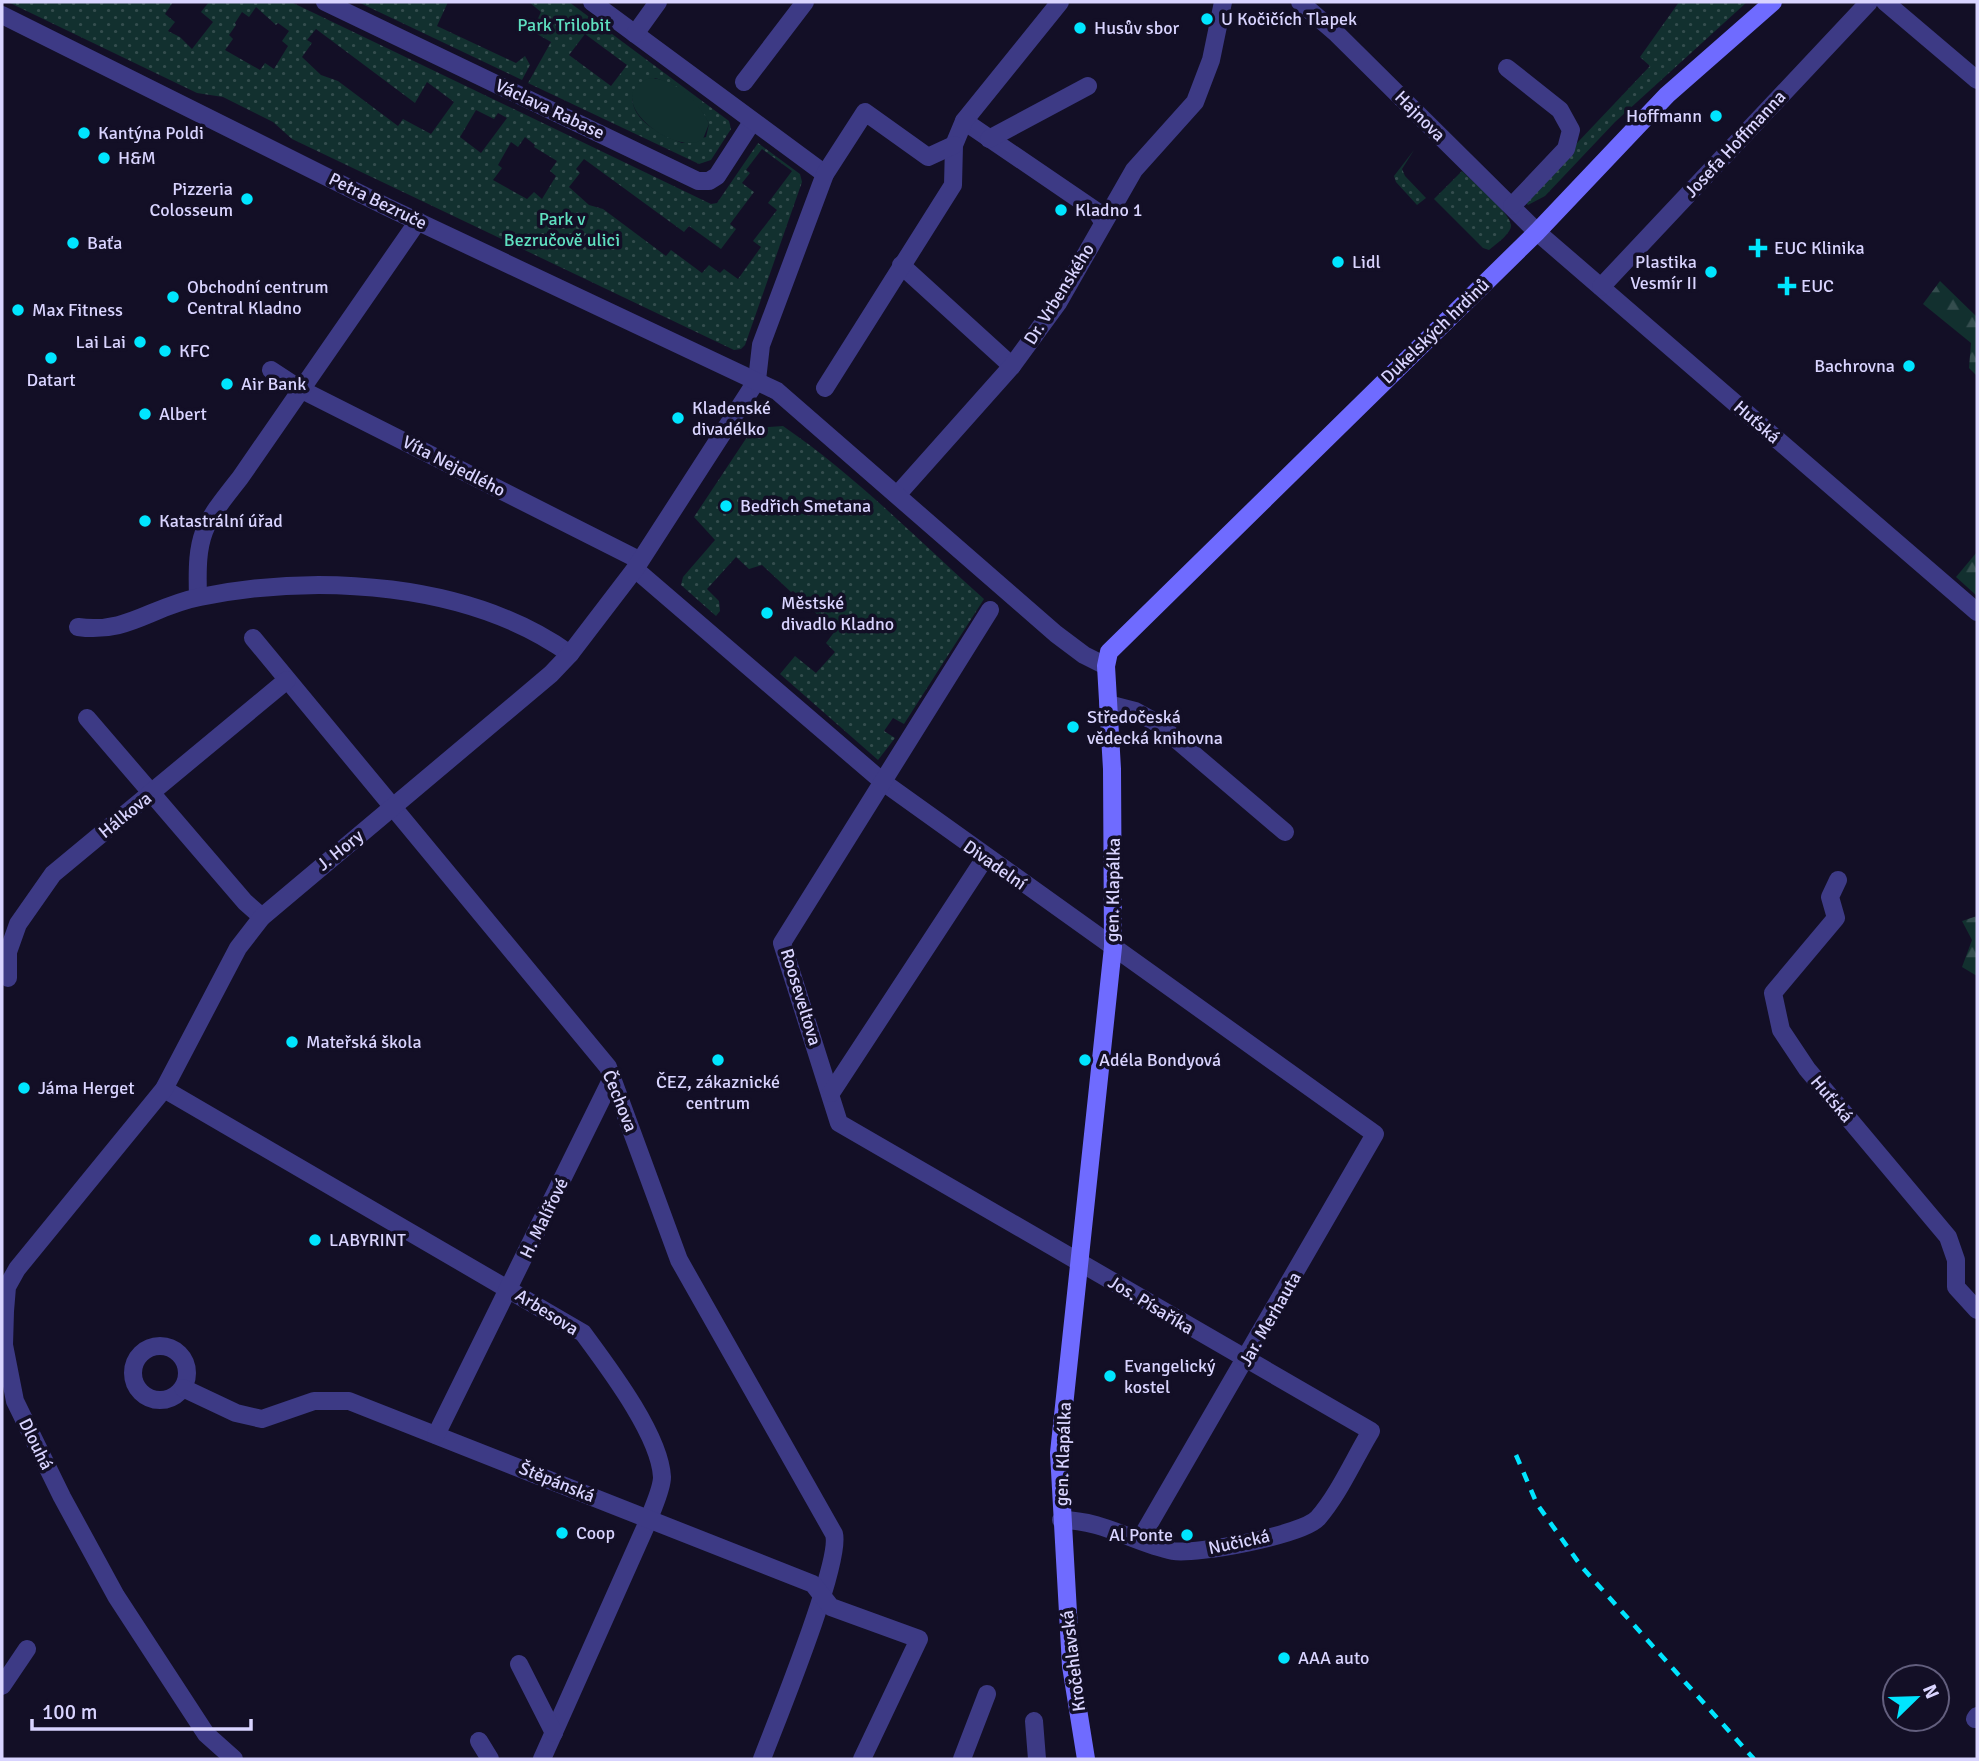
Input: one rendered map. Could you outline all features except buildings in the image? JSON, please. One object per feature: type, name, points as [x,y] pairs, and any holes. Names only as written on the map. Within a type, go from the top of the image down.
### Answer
[{"type":"main road","name":"Dukelských hrdinů","points":[[1106,666],[1108,652],[1116,642],[1537,232],[1667,95],[1760,9],[1773,2]]},
{"type":"main road","name":"gen. Klapálka","points":[[1063,1563],[1059,1453],[1113,947],[1113,808],[1106,666]]},
{"type":"main road","name":"Kročehlavská","points":[[1063,1563],[1071,1665],[1086,1759]]},
{"type":"street","name":"Václava Rabase","points":[[325,2],[698,181],[709,181],[718,176],[752,122]]},
{"type":"street","points":[[592,2],[825,174]]},
{"type":"street","points":[[635,34],[658,2]]},
{"type":"street","points":[[744,82],[805,2]]},
{"type":"street","points":[[825,388],[953,185],[954,145],[964,121],[1060,2]]},
{"type":"street","name":"Dr. Vrbenského","points":[[898,494],[1012,366],[1058,303],[1134,170],[1195,102],[1211,60],[1223,2]]},
{"type":"street","name":"Hajnova","points":[[1300,2],[1537,232]]},
{"type":"street","name":"Josefa Hoffmanna","points":[[1601,287],[1869,2]]},
{"type":"street","points":[[1885,2],[1977,80]]},
{"type":"street","name":"Petra Bezruče","points":[[2,15],[418,221],[757,380]]},
{"type":"street","points":[[1507,68],[1560,110],[1571,130],[1566,149],[1513,206]]},
{"type":"street","points":[[989,139],[1088,86]]},
{"type":"street","points":[[954,145],[928,157],[865,112],[825,174],[761,345],[757,380],[794,403],[1056,634],[1084,655],[1106,666]]},
{"type":"street","points":[[964,121],[1096,211],[1103,222]]},
{"type":"street","points":[[198,597],[198,547],[208,518],[418,221]]},
{"type":"street","name":"Huťská","points":[[1537,232],[1977,612]]},
{"type":"street","points":[[901,265],[1012,366]]},
{"type":"street","name":"Víta Nejedlého","points":[[271,370],[300,389],[637,565]]},
{"type":"street","name":"J. Hory","points":[[164,1089],[237,948],[262,917],[551,674],[570,654],[637,565],[757,380]]},
{"type":"street","name":"Divadelní","points":[[637,565],[883,782],[985,858],[1376,1134]]},
{"type":"street","points":[[85,628],[114,628],[198,597],[286,586],[400,590],[429,596],[509,622],[555,643],[570,654]]},
{"type":"street","name":"Rooseveltova","points":[[990,610],[782,943],[839,1123],[1078,1261]]},
{"type":"street","name":"Čechova","points":[[253,638],[613,1076],[679,1260],[834,1534],[836,1548],[817,1613],[762,1759]]},
{"type":"street","name":"Hálkova","points":[[8,978],[8,952],[18,924],[32,900],[53,874],[286,680]]},
{"type":"street","points":[[1108,704],[1135,710],[1157,723],[1285,832]]},
{"type":"street","points":[[87,718],[245,902],[262,917]]},
{"type":"street","points":[[831,1094],[985,858]]},
{"type":"street","name":"Huťská","points":[[1838,880],[1830,897],[1836,918],[1773,993],[1781,1030],[1807,1069],[1948,1237],[1956,1260],[1956,1287],[1977,1310]]},
{"type":"street","name":"H. Malířové","points":[[436,1434],[613,1076]]},
{"type":"street","name":"Arbesova","points":[[164,1089],[583,1334],[624,1387],[651,1442],[662,1478],[649,1519],[542,1759]]},
{"type":"street","name":"Dlouhá","points":[[164,1089],[32,1249],[7,1287],[4,1345],[8,1403],[116,1596],[206,1734],[234,1759]]},
{"type":"street","name":"Jar. Merhauta","points":[[1141,1538],[1376,1134]]},
{"type":"street","name":"Jos. Písaříka","points":[[1078,1261],[1245,1361],[1371,1431]]},
{"type":"street","name":"Štěpánská","points":[[183,1388],[236,1413],[262,1419],[314,1401],[349,1401],[813,1584],[831,1607],[919,1639],[862,1759]]},
{"type":"street","name":"Nučická","points":[[1061,1520],[1083,1520],[1172,1550],[1187,1552],[1257,1541],[1317,1519],[1371,1431]]},
{"type":"street","points":[[2,1686],[27,1649]]},
{"type":"street","points":[[519,1664],[554,1733]]},
{"type":"street","points":[[962,1759],[987,1694]]},
{"type":"street","points":[[1034,1721],[1037,1759]]},
{"type":"street","points":[[479,1741],[490,1759]]},
{"type":"green space","name":"Park v Bezručově ulici","points":[[8,2],[173,2],[165,14],[175,22],[168,31],[180,37],[192,49],[213,22],[201,12],[209,2],[291,2],[711,204],[717,203],[758,143],[800,174],[802,182],[745,345],[734,350],[292,139],[273,122],[223,97],[197,93]],"holes":[[[256,7],[276,25],[278,23],[289,31],[282,41],[288,46],[274,69],[265,63],[260,70],[225,50],[233,39],[229,35],[242,12],[249,17]],[[316,29],[415,103],[427,82],[454,102],[431,134],[403,119],[398,126],[338,81],[321,75],[302,57],[312,43],[307,40]],[[476,110],[494,119],[498,113],[507,118],[481,153],[460,137]],[[525,137],[534,147],[557,161],[550,171],[556,176],[542,199],[534,192],[527,199],[493,180],[502,168],[498,165],[511,142],[518,147]],[[762,149],[792,171],[768,203],[777,210],[753,241],[761,247],[738,279],[724,269],[720,273],[709,265],[702,273],[671,250],[666,256],[603,209],[589,205],[569,187],[580,173],[576,169],[584,159],[684,232],[689,226],[721,249],[736,229],[730,224],[754,192],[742,183],[750,173],[746,170]]]},
{"type":"green space","points":[[358,2],[448,2],[437,26],[516,63],[525,56],[530,65],[522,80]]},
{"type":"green space","name":"Park Trilobit","points":[[529,2],[569,2],[729,121],[731,129],[711,160],[699,164],[528,83],[551,42],[532,31],[541,12]],"holes":[[[585,34],[627,65],[611,86],[569,55]],[[655,78],[679,90],[700,109],[709,124],[706,137],[682,143],[642,120],[633,105],[632,96]]]},
{"type":"green space","points":[[1679,2],[1747,2],[1615,122],[1545,196],[1528,205],[1523,200],[1650,66],[1640,57]]},
{"type":"green space","points":[[650,78],[677,87],[700,108],[709,124],[703,139],[691,143],[675,141],[646,123],[636,111],[632,98],[636,87]]},
{"type":"green space","points":[[1414,150],[1402,169],[1405,176],[1426,198],[1417,205],[1396,182],[1394,176]]},
{"type":"green space","points":[[1462,171],[1509,219],[1511,228],[1489,250],[1483,248],[1434,199]]},
{"type":"green space","points":[[1940,281],[1977,317],[1977,376],[1969,368],[1971,343],[1923,304]]},
{"type":"green space","points":[[783,426],[861,487],[984,599],[904,724],[893,718],[884,731],[895,738],[878,760],[780,674],[795,656],[816,673],[835,652],[826,643],[835,631],[805,603],[806,601],[791,592],[762,565],[749,569],[736,557],[707,589],[719,601],[720,611],[716,616],[681,585],[683,577],[715,540],[694,517],[753,428]]},
{"type":"green space","points":[[1977,552],[1977,596],[1956,577]]},
{"type":"green space","points":[[1977,916],[1977,976],[1962,967],[1972,940],[1962,921]]},
{"type":"railway","points":[[1516,1455],[1537,1504],[1581,1566],[1754,1759]]},
{"type":"place","name":"U Kočičích Tlapek","points":[[1207,19]]},
{"type":"place","name":"Husův sbor","points":[[1080,28]]},
{"type":"place","name":"Hoffmann","points":[[1716,116]]},
{"type":"place","name":"Kantýna Poldi","points":[[84,133]]},
{"type":"place","name":"H&M","points":[[104,158]]},
{"type":"place","name":"Pizzeria Colosseum","points":[[247,199]]},
{"type":"place","name":"Kladno 1","points":[[1061,210]]},
{"type":"place","name":"Baťa","points":[[73,243]]},
{"type":"place","name":"EUC Klinika","points":[[1758,248]]},
{"type":"place","name":"Lidl","points":[[1338,262]]},
{"type":"place","name":"Plastika Vesmír II","points":[[1711,272]]},
{"type":"place","name":"EUC","points":[[1787,286]]},
{"type":"place","name":"Obchodní centrum Central Kladno","points":[[173,297]]},
{"type":"place","name":"Max Fitness","points":[[18,310]]},
{"type":"place","name":"Lai Lai","points":[[140,342]]},
{"type":"place","name":"KFC","points":[[165,351]]},
{"type":"place","name":"Datart","points":[[51,358]]},
{"type":"place","name":"Bachrovna","points":[[1909,366]]},
{"type":"place","name":"Air Bank","points":[[227,384]]},
{"type":"place","name":"Albert","points":[[145,414]]},
{"type":"place","name":"Kladenské divadélko","points":[[678,418]]},
{"type":"place","name":"Bedřich Smetana","points":[[726,506]]},
{"type":"place","name":"Katastrální úřad","points":[[145,521]]},
{"type":"place","name":"Městské divadlo Kladno","points":[[767,613]]},
{"type":"place","name":"Středočeská vědecká knihovna","points":[[1073,727]]},
{"type":"place","name":"Mateřská škola","points":[[292,1042]]},
{"type":"place","name":"ČEZ, zákaznické centrum","points":[[718,1060]]},
{"type":"place","name":"Adéla Bondyová","points":[[1085,1060]]},
{"type":"place","name":"Jáma Herget","points":[[24,1088]]},
{"type":"place","name":"LABYRINT","points":[[315,1240]]},
{"type":"place","name":"Evangelický kostel","points":[[1110,1376]]},
{"type":"place","name":"Coop","points":[[562,1533]]},
{"type":"place","name":"Al Ponte","points":[[1187,1535]]},
{"type":"place","name":"AAA auto","points":[[1284,1658]]}]
